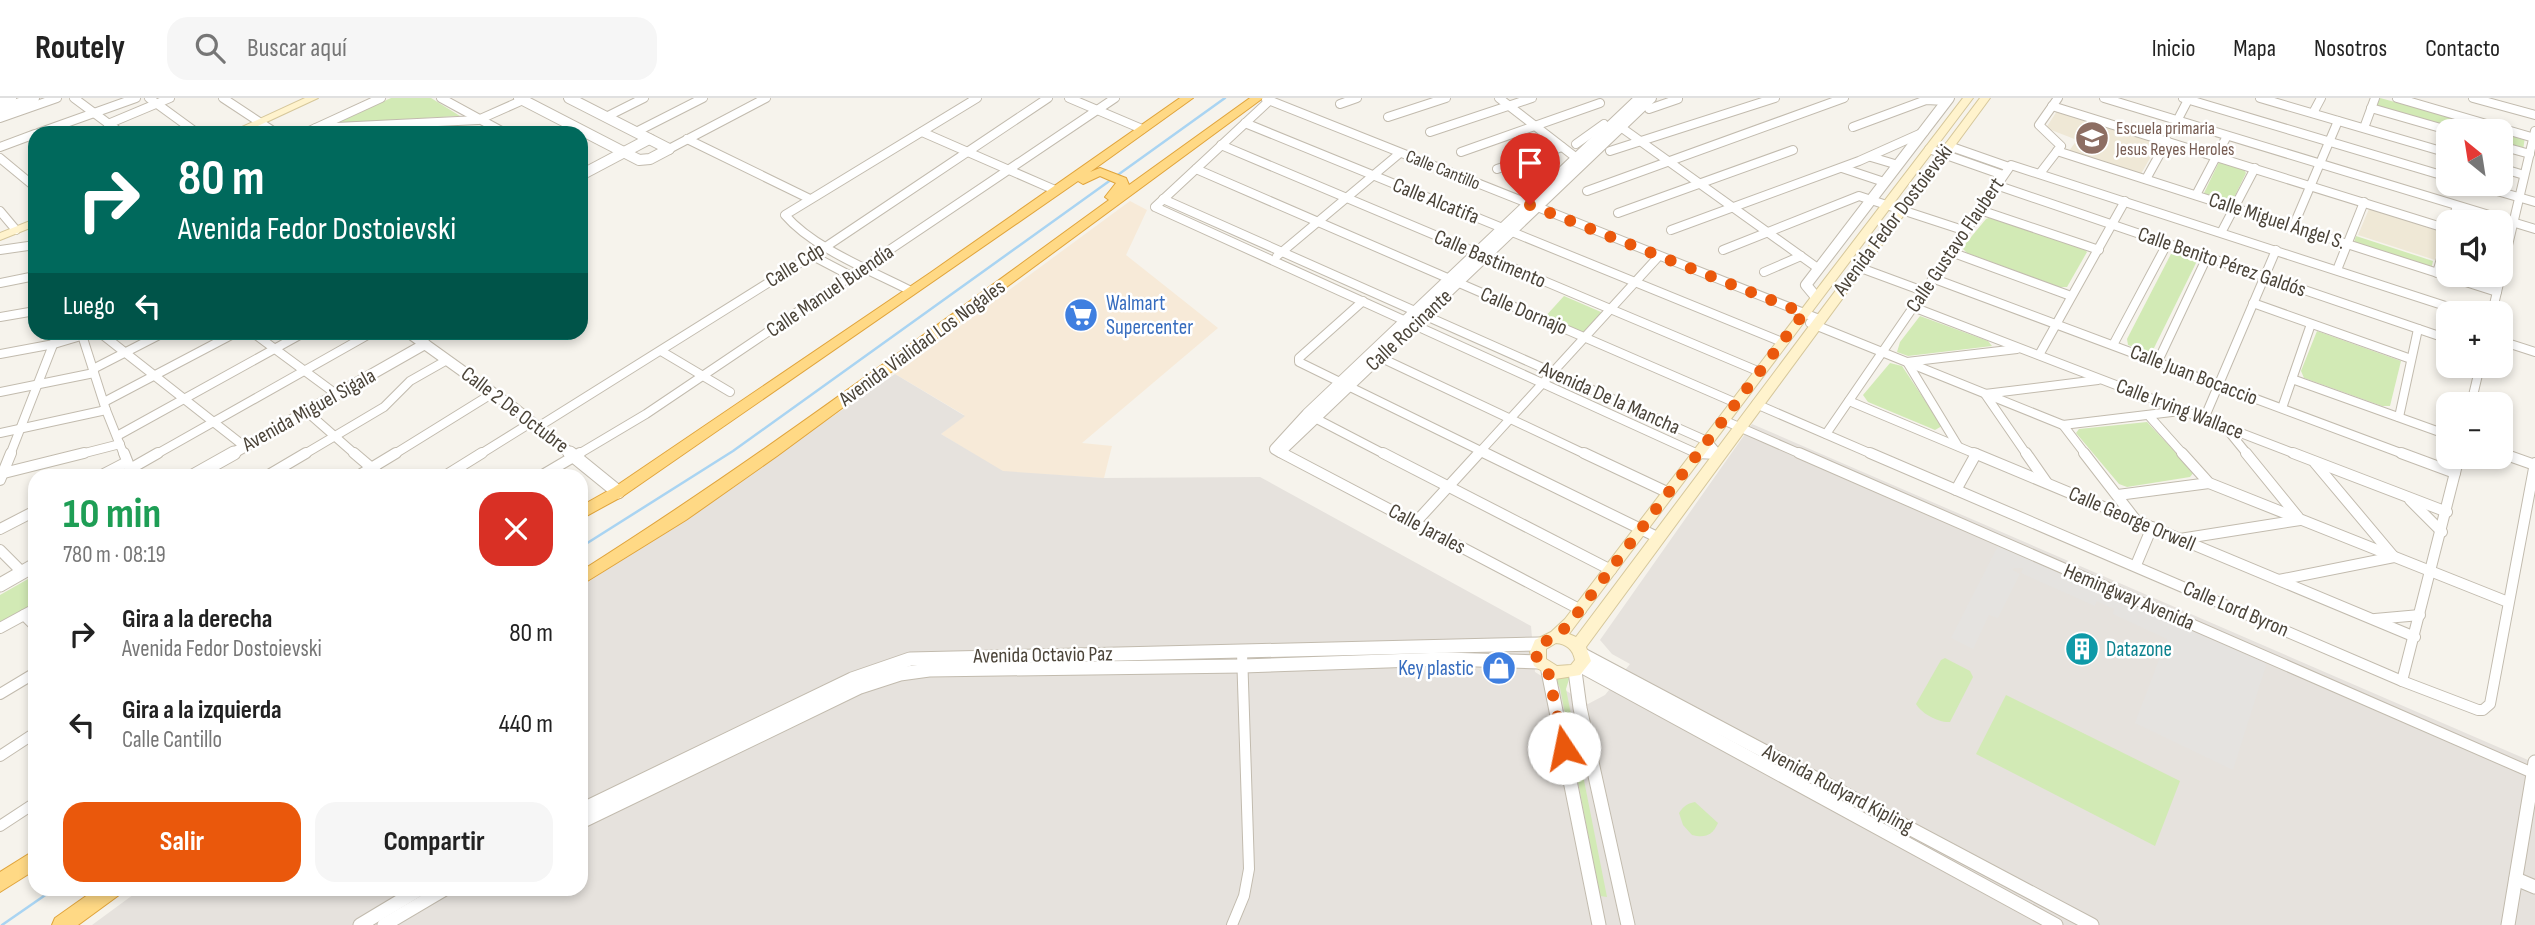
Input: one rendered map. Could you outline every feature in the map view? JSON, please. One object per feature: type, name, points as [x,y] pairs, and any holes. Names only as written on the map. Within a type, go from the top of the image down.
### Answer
[{"type":"highway","points":[[588,509],[618,492],[935,276],[1187,98]]},
{"type":"highway","name":"Avenida Vialidad Los Nogales","points":[[588,575],[680,516],[989,294],[1245,117],[1263,99]]},
{"type":"highway","points":[[935,276],[980,252],[1091,175],[1102,172],[1122,180],[1120,190],[1026,260],[989,294]]},
{"type":"highway","points":[[588,518],[607,506],[618,492]]},
{"type":"highway","points":[[588,564],[680,516]]},
{"type":"highway","points":[[0,883],[28,864]]},
{"type":"highway","points":[[62,925],[102,896]]},
{"type":"main road","name":"Avenida Fedor Dostoievski","points":[[1556,637],[1581,610],[1968,98]]},
{"type":"main road","name":"Avenida Fedor Dostoievski","points":[[1579,659],[1657,537],[1985,98]]},
{"type":"main road","points":[[251,126],[307,99]]},
{"type":"main road","points":[[0,237],[28,225]]},
{"type":"main road","points":[[1556,637],[1568,640],[1579,659],[1563,674],[1543,666],[1537,650],[1539,644],[1556,637]]},
{"type":"street","points":[[0,102],[12,98]]},
{"type":"street","points":[[0,110],[34,98]]},
{"type":"street","points":[[0,118],[57,98]]},
{"type":"street","points":[[74,98],[111,126]]},
{"type":"street","points":[[57,126],[135,98]]},
{"type":"street","points":[[108,124],[153,101],[170,98]]},
{"type":"street","points":[[223,98],[266,126]]},
{"type":"street","points":[[320,126],[382,98]]},
{"type":"street","points":[[441,98],[490,126]]},
{"type":"street","points":[[607,117],[644,98]]},
{"type":"street","points":[[636,132],[703,98]]},
{"type":"street","points":[[588,134],[643,160],[766,98]]},
{"type":"street","points":[[911,291],[827,246],[786,219],[785,215],[977,98]]},
{"type":"street","name":"Calle Cdp","points":[[457,469],[661,351],[827,246],[1048,98]]},
{"type":"street","points":[[1069,98],[1142,128]]},
{"type":"street","name":"Calle Manuel Buendía","points":[[552,469],[625,428],[704,376],[1115,98]]},
{"type":"street","points":[[1340,104],[1357,98]]},
{"type":"street","points":[[1388,117],[1446,98]]},
{"type":"street","points":[[1499,98],[1580,161],[1636,99]]},
{"type":"street","points":[[1430,132],[1532,98]]},
{"type":"street","name":"Calle Rocinante","points":[[1277,450],[1533,207],[1580,161],[1608,127],[1651,98]]},
{"type":"street","points":[[1610,151],[1775,98]]},
{"type":"street","points":[[1587,191],[1844,98]]},
{"type":"street","points":[[2104,98],[2470,210]]},
{"type":"street","points":[[2260,98],[2436,149]]},
{"type":"street","points":[[2313,113],[2321,98]]},
{"type":"street","points":[[2364,128],[2375,98]]},
{"type":"street","points":[[2397,98],[2534,134],[2513,223],[2535,229]]},
{"type":"street","points":[[2473,98],[2535,115]]},
{"type":"street","points":[[356,126],[478,120],[521,99],[572,126]]},
{"type":"street","points":[[576,99],[669,149]]},
{"type":"street","name":"Calle Cantillo","points":[[1263,99],[1660,257],[2063,425]]},
{"type":"street","points":[[1649,109],[1665,100],[1678,99]]},
{"type":"street","points":[[2177,121],[2187,99],[2436,173]]},
{"type":"street","points":[[1853,127],[1926,100],[1948,100]]},
{"type":"street","points":[[1816,297],[1806,285],[1948,100]]},
{"type":"street","points":[[153,101],[187,126]]},
{"type":"street","points":[[2041,172],[2061,143],[2039,128],[2055,102],[2167,141],[2436,227]]},
{"type":"street","points":[[1461,152],[1600,103]]},
{"type":"street","points":[[2371,108],[2436,127]]},
{"type":"street","points":[[1163,199],[1221,145],[1245,117]]},
{"type":"street","name":"Calle Alcatifa","points":[[1245,117],[1373,175],[1782,342]]},
{"type":"street","points":[[2293,227],[2338,121]]},
{"type":"street","points":[[1608,127],[1640,141],[1819,269]]},
{"type":"street","points":[[1576,144],[1608,127]]},
{"type":"street","points":[[922,132],[1055,190]]},
{"type":"street","points":[[1671,230],[1871,157],[1925,132]]},
{"type":"street","points":[[2196,195],[2227,136]]},
{"type":"street","points":[[0,147],[28,137]]},
{"type":"street","points":[[588,171],[649,139]]},
{"type":"street","points":[[687,139],[810,199]]},
{"type":"street","points":[[2146,179],[2167,141]]},
{"type":"street","name":"Calle Bastimento","points":[[1221,145],[1759,372]]},
{"type":"street","points":[[1497,169],[1562,147]]},
{"type":"street","points":[[1929,149],[1946,150],[2009,167]]},
{"type":"street","points":[[2513,149],[2530,154]]},
{"type":"street","points":[[1618,213],[1793,150]]},
{"type":"street","points":[[1946,150],[2003,175]]},
{"type":"street","name":"Calle Miguel Ángel S.","points":[[2057,151],[2436,273]]},
{"type":"street","points":[[1272,261],[1400,153]]},
{"type":"street","points":[[1871,157],[1898,165]]},
{"type":"street","points":[[0,158],[28,181]]},
{"type":"street","name":"Calle Gustavo Flaubert","points":[[1826,434],[2003,175],[2015,164],[2436,303]]},
{"type":"street","points":[[1841,168],[1884,182]]},
{"type":"street","points":[[2222,232],[2255,168]]},
{"type":"street","name":"Calle Dornajo","points":[[1195,169],[1736,403]]},
{"type":"street","points":[[2513,172],[2524,175]]},
{"type":"street","name":"Calle Benito Pérez Galdós","points":[[1996,185],[2436,335]]},
{"type":"street","points":[[2513,195],[2535,202]]},
{"type":"street","points":[[1723,250],[1853,198],[1871,198],[1966,231]]},
{"type":"street","name":"Avenida De la Mancha","points":[[1163,199],[1707,441],[1718,454],[1698,454],[1155,207],[1163,199]]},
{"type":"street","points":[[2039,355],[2125,201]]},
{"type":"street","points":[[2337,270],[2364,202]]},
{"type":"street","points":[[2456,210],[2457,206]]},
{"type":"street","points":[[1980,210],[2099,250]]},
{"type":"street","points":[[0,211],[16,230]]},
{"type":"street","points":[[2113,345],[2167,244]]},
{"type":"street","points":[[0,250],[28,246]]},
{"type":"street","points":[[2204,419],[2276,250]]},
{"type":"street","points":[[1951,252],[2071,296]]},
{"type":"street","points":[[811,255],[853,277]]},
{"type":"street","points":[[1764,272],[1801,256]]},
{"type":"street","points":[[1415,523],[1660,257]]},
{"type":"street","points":[[2158,362],[2207,257]]},
{"type":"street","points":[[1858,267],[1923,291]]},
{"type":"street","points":[[0,283],[28,277]]},
{"type":"street","name":"Calle Juan Bocaccio","points":[[1932,278],[2455,473]]},
{"type":"street","name":"Calle Miguel Ángel S.","points":[[2481,287],[2497,292]]},
{"type":"street","points":[[2495,301],[2498,287]]},
{"type":"street","points":[[1363,301],[1298,360],[1657,537]]},
{"type":"street","points":[[2253,303],[2411,359]]},
{"type":"street","name":"Calle Irving Wallace","points":[[1913,307],[2446,512]]},
{"type":"street","points":[[0,317],[28,312]]},
{"type":"street","points":[[2282,408],[2311,324]]},
{"type":"street","points":[[2399,417],[2418,329]]},
{"type":"street","points":[[1,476],[55,340]]},
{"type":"street","points":[[0,354],[66,340]]},
{"type":"street","points":[[83,340],[130,469],[359,340]]},
{"type":"street","points":[[108,340],[244,446]]},
{"type":"street","points":[[0,391],[94,371],[150,340]]},
{"type":"street","points":[[0,433],[105,406],[222,340]]},
{"type":"street","points":[[263,340],[336,394]]},
{"type":"street","points":[[1,476],[119,440],[183,400],[291,340]]},
{"type":"street","name":"Calle 2 De Octubre","points":[[419,340],[575,455],[618,492]]},
{"type":"street","name":"Avenida Miguel Sigala","points":[[205,469],[425,344]]},
{"type":"street","points":[[2513,345],[2535,352]]},
{"type":"street","points":[[1958,446],[1907,362],[2021,348]]},
{"type":"street","points":[[661,351],[730,392]]},
{"type":"street","points":[[1375,355],[1669,492]]},
{"type":"street","points":[[279,469],[390,403],[416,376],[447,360]]},
{"type":"street","points":[[2047,483],[1985,394],[2102,379]]},
{"type":"street","points":[[2292,379],[2436,431]]},
{"type":"street","points":[[369,469],[493,394]]},
{"type":"street","name":"Calle George Orwell","points":[[1849,401],[2415,637]]},
{"type":"street","name":"Calle Lord Byron","points":[[1756,404],[2402,681],[2471,709],[2483,710],[2488,707],[2535,464]]},
{"type":"street","points":[[306,411],[333,437],[372,467]]},
{"type":"street","points":[[2063,425],[2150,417],[2183,411]]},
{"type":"street","points":[[1311,416],[1611,570]]},
{"type":"street","points":[[2150,417],[2209,483],[2508,602]]},
{"type":"street","name":"Hemingway Avenida","points":[[1723,420],[2534,770]]},
{"type":"street","points":[[2063,425],[2136,520]]},
{"type":"street","points":[[2224,426],[2301,520]]},
{"type":"street","name":"Calle Jarales","points":[[1277,450],[1581,610]]},
{"type":"street","points":[[1956,489],[1976,454]]},
{"type":"street","points":[[2513,457],[2535,464]]},
{"type":"street","points":[[2313,461],[2394,556]]},
{"type":"street","points":[[2402,681],[2456,469]]},
{"type":"street","points":[[2118,495],[2209,483]]},
{"type":"street","points":[[2406,497],[2442,532]]},
{"type":"street","points":[[0,529],[28,515]]},
{"type":"street","points":[[2179,539],[2301,520]]},
{"type":"street","points":[[2136,565],[2152,527]]},
{"type":"street","points":[[0,550],[22,572]]},
{"type":"street","points":[[2279,580],[2394,556]]},
{"type":"street","points":[[0,584],[28,569]]},
{"type":"street","points":[[0,628],[28,613]]},
{"type":"street","points":[[24,615],[28,619]]},
{"type":"street","points":[[2371,619],[2420,615]]},
{"type":"street","name":"Avenida Octavio Paz","points":[[588,819],[860,687],[900,674],[929,670],[1242,659],[1539,644]]},
{"type":"street","name":"Avenida Octavio Paz","points":[[588,807],[852,679],[910,659],[977,656],[1445,659],[1543,666]]},
{"type":"street","points":[[1232,925],[1244,896],[1249,869],[1242,659]]},
{"type":"street","points":[[1579,659],[1580,708],[1628,925]]},
{"type":"street","name":"Avenida Rudyard Kipling","points":[[1579,659],[2056,925]]},
{"type":"street","name":"Avenida Rudyard Kipling","points":[[1579,659],[2092,925]]},
{"type":"street","points":[[1543,666],[1599,925]]},
{"type":"street","points":[[0,694],[28,677]]},
{"type":"street","points":[[0,756],[28,738]]},
{"type":"street","points":[[2508,925],[2534,770]]},
{"type":"street","points":[[0,826],[28,808]]},
{"type":"street","points":[[2516,879],[2535,887]]},
{"type":"street","points":[[360,925],[408,896]]},
{"type":"street","points":[[384,925],[433,896]]},
{"type":"shaded area","points":[[2057,111],[2159,142],[2141,174],[2069,151],[2077,140],[2046,128]]},
{"type":"shaded area","points":[[1130,201],[1147,210],[1126,255],[1218,328],[1082,443],[1112,446],[1104,478],[1003,472],[941,434],[964,415],[895,374]]},
{"type":"shaded area","points":[[2369,209],[2436,228],[2435,260],[2358,235]]},
{"type":"shaded area","points":[[895,374],[965,416],[941,434],[1003,471],[1104,478],[1260,477],[1531,626],[1535,672],[1588,704],[1605,695],[1630,664],[1612,654],[1600,640],[1752,424],[2535,763],[2535,925],[92,925],[131,896],[588,896],[588,582]]},
{"type":"shaded area","points":[[1999,544],[2267,662],[2233,770],[2135,723],[2167,639],[2113,614],[2114,609],[2097,601],[2095,606],[2021,573],[2023,568],[2014,568],[2012,570],[2020,574],[1998,618],[1989,615],[1973,649],[1951,638]]},
{"type":"green space","points":[[391,98],[431,98],[460,116],[337,123]]},
{"type":"green space","points":[[2380,98],[2458,119],[2436,119],[2436,126],[2375,108]]},
{"type":"green space","points":[[2513,134],[2525,137],[2523,150],[2513,147]]},
{"type":"green space","points":[[2219,162],[2246,173],[2232,202],[2207,197],[2204,193]]},
{"type":"green space","points":[[1991,217],[2083,248],[2087,252],[2067,287],[2059,287],[1967,253],[1962,248],[1986,219]]},
{"type":"green space","points":[[2356,236],[2433,261],[2431,270],[2353,245]]},
{"type":"green space","points":[[2179,251],[2197,261],[2153,350],[2147,352],[2128,345],[2127,339],[2172,252]]},
{"type":"green space","points":[[1564,296],[1603,314],[1584,334],[1544,318]]},
{"type":"green space","points":[[1920,316],[1988,341],[1992,346],[1908,356],[1897,352],[1900,342]]},
{"type":"green space","points":[[2317,331],[2401,361],[2390,406],[2382,406],[2304,378],[2301,371]]},
{"type":"green space","points":[[1890,363],[1902,366],[1942,426],[1935,430],[1868,402],[1863,395]]},
{"type":"green space","points":[[2147,422],[2194,472],[2190,477],[2127,487],[2119,484],[2076,433],[2079,429]]},
{"type":"green space","points":[[28,579],[28,607],[0,622],[0,595]]},
{"type":"green space","points":[[1945,658],[1970,671],[1973,677],[1950,722],[1931,717],[1916,704],[1941,660]]},
{"type":"green space","points":[[1553,675],[1570,676],[1566,689],[1607,897],[1600,896],[1560,688]]},
{"type":"green space","points":[[2006,695],[2180,781],[2155,846],[1976,754]]},
{"type":"green space","points":[[1695,802],[1718,823],[1708,835],[1692,835],[1683,825],[1679,813]]},
{"type":"waterway","points":[[588,543],[733,451],[1225,98]]},
{"type":"waterway","points":[[2,925],[44,896]]},
{"type":"place","name":"Escuela primaria Jesus Reyes Heroles","points":[[2092,138]]},
{"type":"place","name":"Walmart Supercenter","points":[[1081,315]]},
{"type":"place","name":"Datazone","points":[[2082,649]]},
{"type":"place","name":"Key plastic","points":[[1499,668]]},
{"type":"route","points":[[1530,205],[1804,313],[1570,623],[1556,637],[1539,644],[1536,656],[1548,671],[1564,748]]}]
